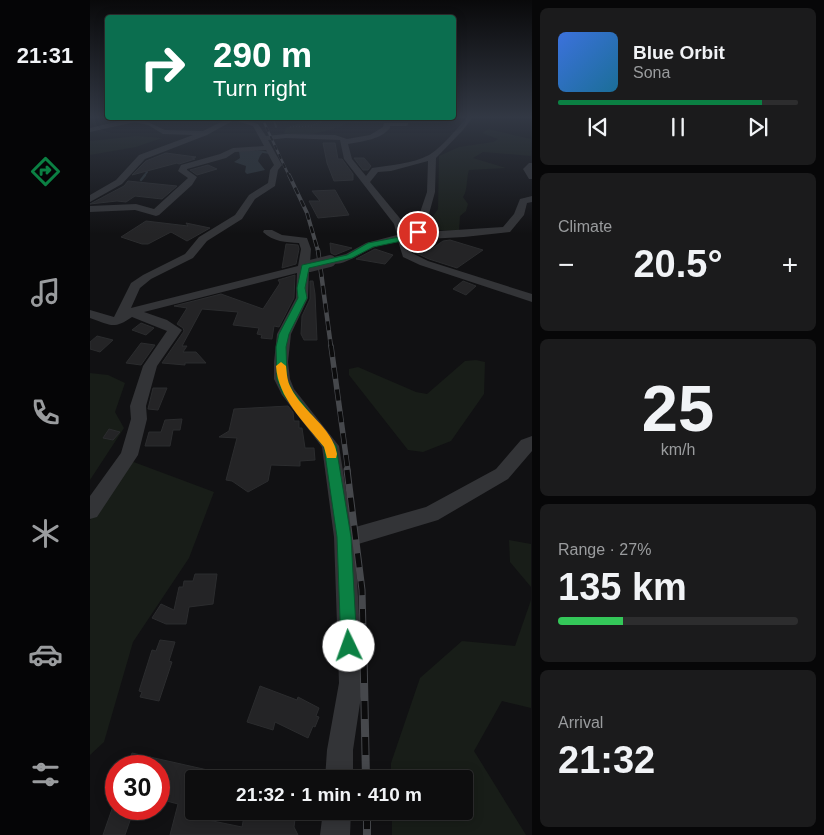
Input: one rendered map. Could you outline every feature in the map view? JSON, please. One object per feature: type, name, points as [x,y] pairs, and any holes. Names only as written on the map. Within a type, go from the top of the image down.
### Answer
[{"type":"street","points":[[90,199],[119,182],[145,156]]},
{"type":"street","points":[[90,209],[136,207],[156,213],[189,183],[193,177],[182,171],[184,167],[222,156]]},
{"type":"street","points":[[125,316],[135,286],[147,277],[189,256],[203,239],[239,217],[252,197],[270,187],[274,170],[278,164],[274,156]]},
{"type":"street","points":[[347,156],[396,219],[407,254],[424,263],[532,298]]},
{"type":"street","points":[[366,182],[375,170],[391,168],[432,157],[430,192],[418,232],[419,235]]},
{"type":"street","points":[[90,314],[116,322],[125,316],[308,266],[350,257],[375,244],[419,235],[464,234],[506,230],[519,215],[523,201],[532,199]]},
{"type":"street","points":[[268,232],[280,238],[303,240],[306,249],[308,266],[301,288],[302,298],[284,334],[281,347],[282,379],[287,391],[330,446],[344,537],[351,683],[340,750],[339,770]]},
{"type":"street","points":[[90,511],[129,455],[139,419],[138,406],[150,366],[175,330],[162,323],[125,316]]},
{"type":"street","points":[[344,537],[356,536],[431,514],[502,474],[527,445],[532,442]]},
{"type":"street","points":[[335,835],[336,820]]},
{"type":"shaded area","points":[[240,156],[260,156],[258,161],[265,170],[247,174],[245,172],[246,166],[234,162],[240,158]]},
{"type":"shaded area","points":[[439,156],[476,156],[473,158],[506,168],[469,170],[466,191],[463,197],[468,204],[466,211],[460,216],[459,231],[435,230],[429,222],[438,209]]},
{"type":"shaded area","points":[[476,360],[485,362],[484,394],[451,441],[423,452],[408,450],[349,375],[349,369],[358,367],[416,392],[427,394],[465,361]]},
{"type":"shaded area","points":[[90,373],[108,375],[125,383],[115,412],[124,428],[90,480]]},
{"type":"shaded area","points":[[131,461],[214,492],[189,558],[133,642],[104,742],[90,755],[90,520]]},
{"type":"shaded area","points":[[509,540],[531,544],[531,587],[510,562]]},
{"type":"shaded area","points":[[531,600],[531,708],[502,701],[474,751],[526,835],[392,835],[392,820],[473,820],[473,770],[391,770],[391,763],[420,678],[462,641],[515,646]]},
{"type":"building","points":[[159,156],[196,157],[179,164],[132,175],[146,161]]},
{"type":"building","points":[[326,156],[337,156],[338,159],[342,159],[353,174],[353,180],[334,181]]},
{"type":"building","points":[[354,158],[364,158],[371,166],[368,170],[363,170]]},
{"type":"building","points":[[208,165],[217,169],[197,175],[190,170]]},
{"type":"building","points":[[128,181],[177,186],[162,199],[135,196],[126,202],[90,204],[124,186]]},
{"type":"building","points":[[335,190],[349,215],[318,218],[309,201],[320,201],[312,191]]},
{"type":"building","points":[[146,221],[188,226],[186,223],[210,228],[187,241],[171,232],[148,244],[142,244],[121,237]]},
{"type":"building","points":[[450,240],[483,250],[457,268],[414,252],[410,242],[424,241],[430,250],[443,241]]},
{"type":"building","points":[[330,243],[352,248],[335,255],[331,253]]},
{"type":"building","points":[[286,244],[298,245],[299,249],[296,264],[282,268]]},
{"type":"building","points":[[375,249],[393,255],[385,264],[356,259]]},
{"type":"building","points":[[295,275],[294,298],[279,327],[274,326],[272,339],[261,338],[262,335],[257,334],[259,328],[233,325],[238,312],[202,309],[182,346],[187,346],[183,352],[196,352],[206,363],[185,363],[185,365],[162,363],[184,331],[177,324],[187,308],[174,306],[221,294],[263,309],[280,283],[278,280]]},
{"type":"building","points":[[310,281],[313,281],[315,294],[317,340],[304,340],[301,334],[302,316],[310,299]]},
{"type":"building","points":[[463,281],[476,286],[466,295],[453,289]]},
{"type":"building","points":[[141,323],[154,328],[146,335],[132,330]]},
{"type":"building","points":[[97,336],[113,340],[100,352],[90,349],[90,342]]},
{"type":"building","points":[[141,343],[155,345],[141,365],[126,363]]},
{"type":"building","points":[[153,388],[167,388],[158,410],[148,409]]},
{"type":"building","points":[[288,406],[293,412],[294,421],[299,421],[299,428],[302,428],[305,448],[314,448],[315,460],[300,461],[300,466],[271,465],[268,481],[248,492],[232,481],[226,480],[237,438],[219,437],[229,431],[234,409]]},
{"type":"building","points":[[182,419],[180,430],[173,430],[170,446],[145,446],[149,432],[161,432],[165,420]]},
{"type":"building","points":[[109,429],[120,432],[113,440],[103,438]]},
{"type":"building","points":[[195,574],[217,574],[213,604],[189,607],[186,624],[166,624],[152,618],[161,604],[174,610],[179,587],[183,587],[184,581],[193,581]]},
{"type":"building","points":[[160,640],[175,642],[169,661],[172,662],[159,701],[140,697],[142,692],[139,691],[152,650],[156,651]]},
{"type":"building","points":[[260,686],[297,700],[298,697],[319,708],[316,716],[319,717],[308,738],[275,722],[273,730],[247,722]]},
{"type":"building","points":[[170,762],[208,770],[185,770],[185,820],[208,820],[242,827],[243,820],[295,820],[294,827],[298,835],[170,835],[178,804],[170,802]]},
{"type":"building","points":[[108,820],[130,820],[125,835],[103,835]]},
{"type":"waterway","points":[[144,176],[147,172]]},
{"type":"waterway","points":[[141,180],[145,175]]},
{"type":"railway","points":[[280,156],[289,176]]},
{"type":"railway","points":[[289,175],[307,213],[318,251]]},
{"type":"railway","points":[[318,250],[331,347]]},
{"type":"railway","points":[[331,346],[348,471]]},
{"type":"railway","points":[[347,470],[362,590],[363,631]]},
{"type":"railway","points":[[363,629],[366,770]]},
{"type":"railway","points":[[367,820],[367,835]]},
{"type":"slow traffic","points":[[281,366],[282,379],[287,391],[330,446],[331,454]]},
{"type":"route","points":[[349,646],[344,537],[330,446],[287,391],[282,379],[281,347],[284,334],[302,298],[301,288],[305,267],[350,257],[370,245],[419,235],[418,232]]}]
